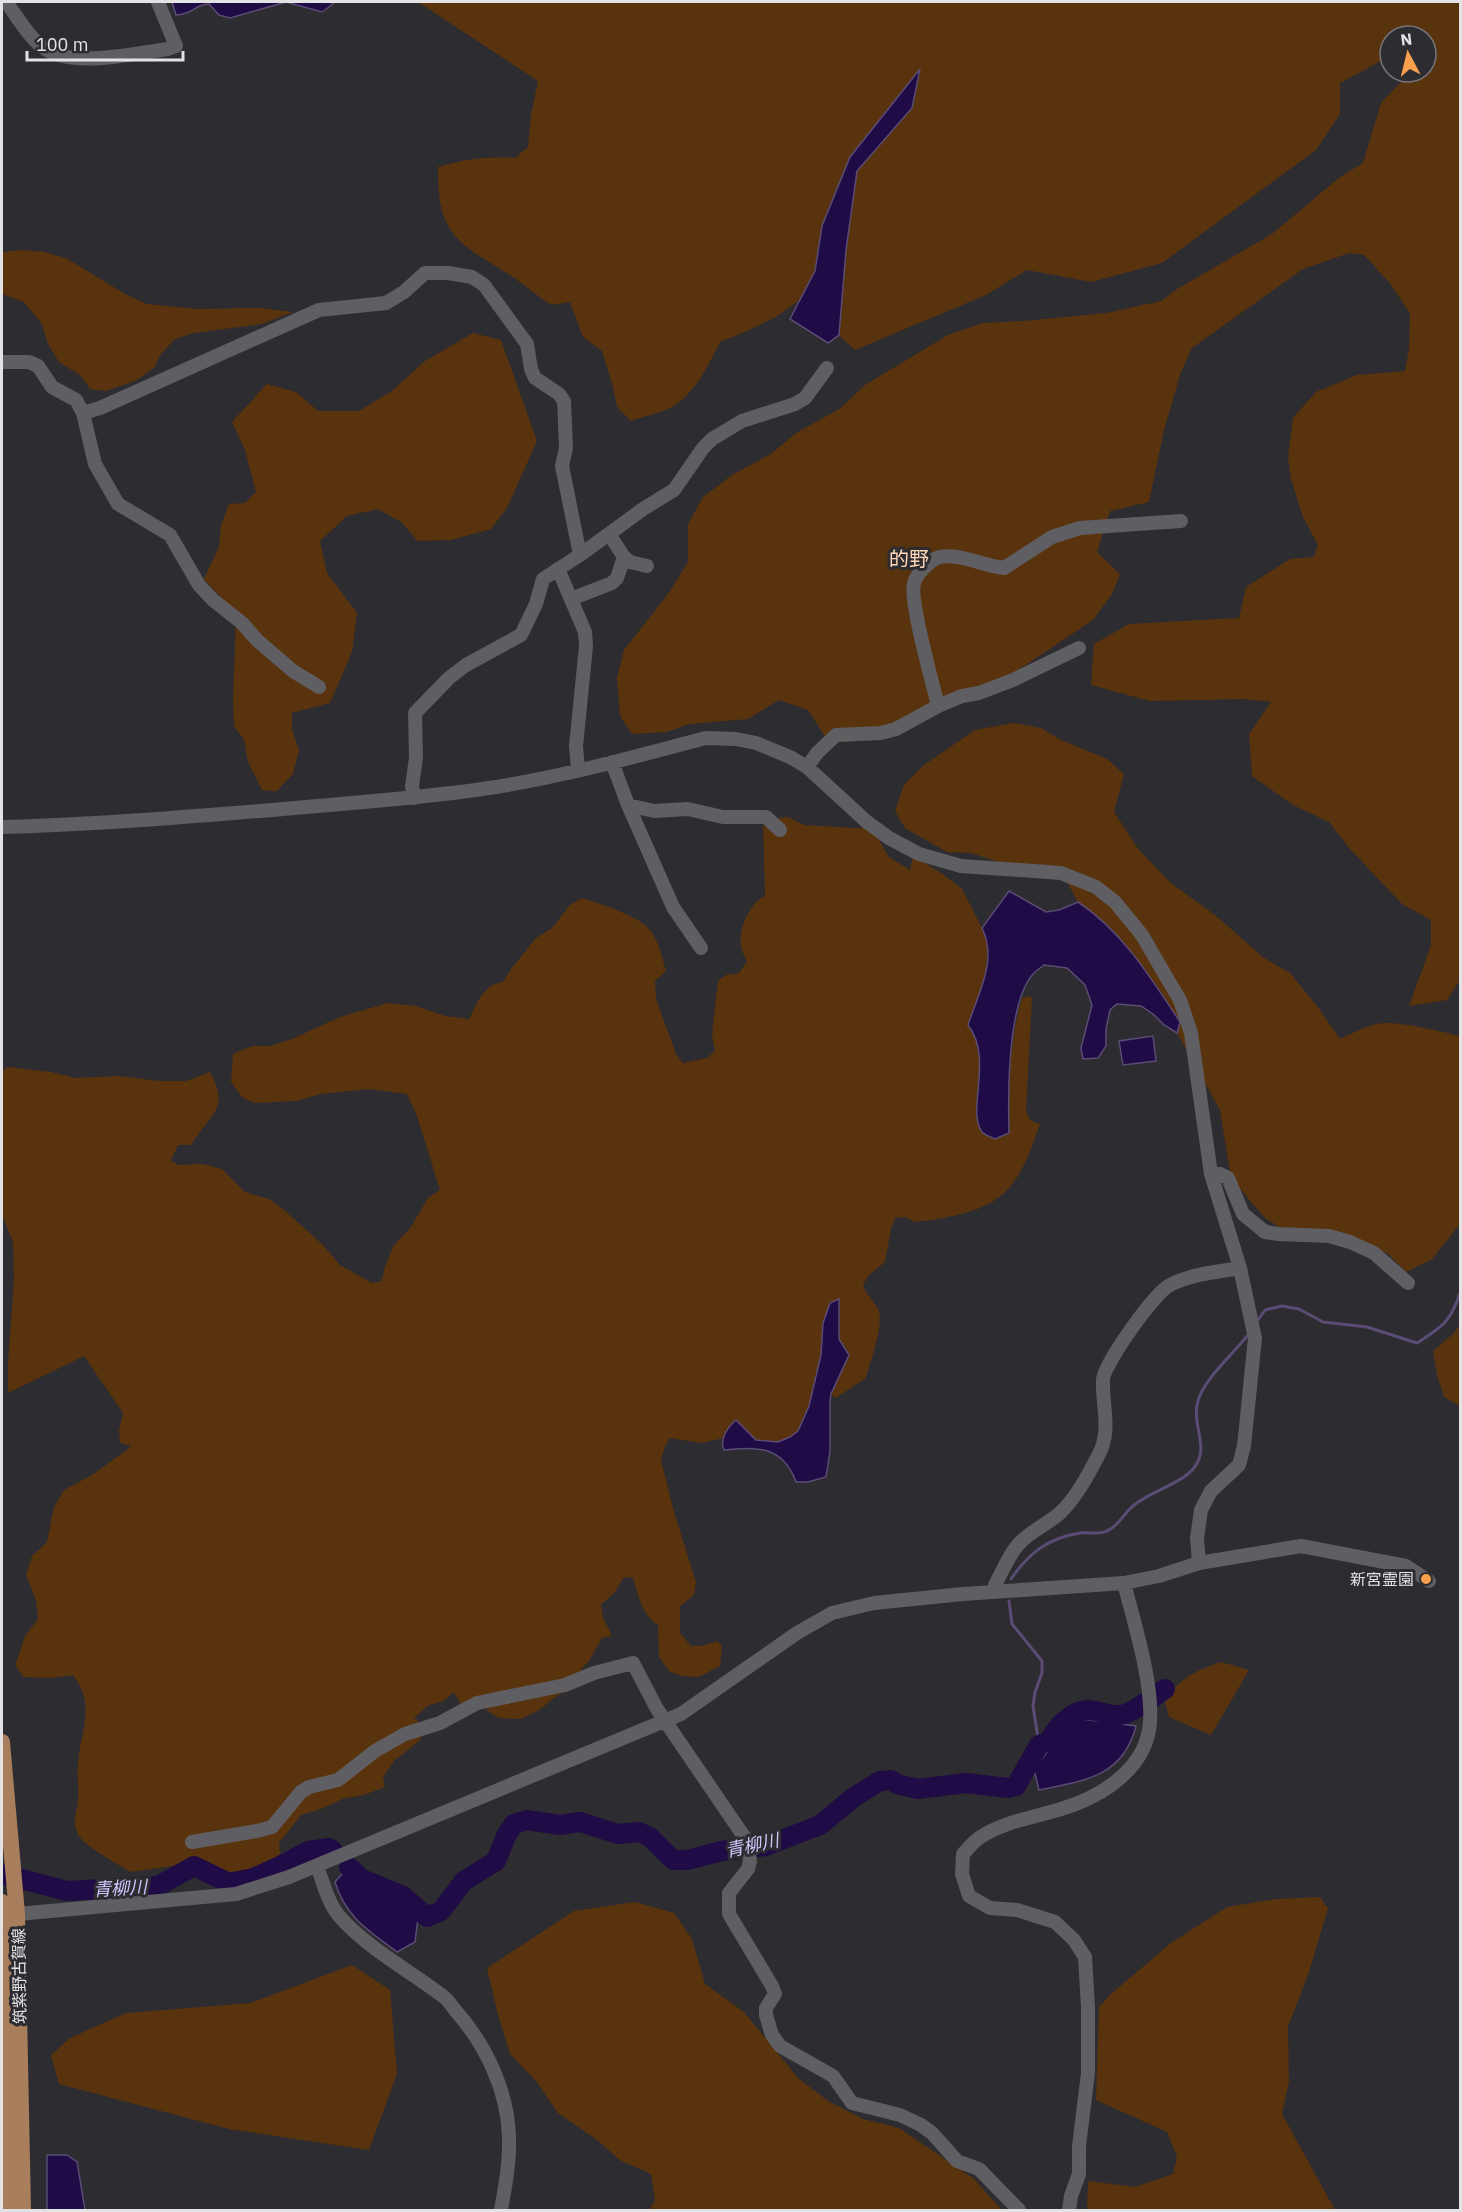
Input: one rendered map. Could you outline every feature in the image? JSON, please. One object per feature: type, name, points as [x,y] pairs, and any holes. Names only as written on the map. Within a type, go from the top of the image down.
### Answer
[{"type":"main road","name":"筑紫野古賀線","points":[[2,1742],[14,1884],[7,1914],[4,2058],[9,2211]]},
{"type":"main road","name":"筑紫野古賀線","points":[[2,1902],[7,1914],[23,2211]]},
{"type":"street","points":[[6,2],[41,46],[62,57],[89,58],[168,49],[176,46],[158,2]]},
{"type":"street","points":[[83,412],[100,408],[319,310],[386,303],[404,292],[425,273],[448,273],[472,277],[484,285],[527,344],[531,369],[535,378],[559,394],[564,401],[566,448],[562,466],[580,555]]},
{"type":"street","points":[[2,362],[29,362],[38,366],[52,387],[76,400],[83,412],[95,464],[118,504],[170,535],[200,585],[213,600],[242,623],[257,640],[293,671],[319,687]]},
{"type":"street","points":[[414,798],[412,786],[416,758],[415,713],[466,664],[521,635],[536,604],[543,579],[674,490],[703,448],[712,439],[742,421],[805,399],[827,368]]},
{"type":"street","points":[[938,706],[915,608],[913,585],[917,577],[936,557],[951,556],[1004,568],[1052,537],[1080,528],[1181,521]]},
{"type":"street","points":[[609,534],[624,557],[647,566]]},
{"type":"street","points":[[571,599],[612,583],[617,578],[624,557]]},
{"type":"street","points":[[558,569],[585,632],[586,646],[576,747],[578,770]]},
{"type":"street","points":[[807,767],[817,753],[836,735],[888,731],[962,696],[979,693],[1013,680],[1079,648]]},
{"type":"street","points":[[2,827],[64,826],[414,798],[490,788],[578,770],[706,738],[720,738],[756,743],[790,756],[807,767],[867,822],[889,838],[919,854],[961,866],[1061,873],[1106,894],[1142,935],[1180,1000],[1191,1033],[1211,1174],[1240,1268],[1255,1338],[1245,1446],[1239,1465],[1211,1491],[1201,1510],[1197,1538],[1199,1563]]},
{"type":"street","points":[[612,762],[628,805],[673,907],[701,948]]},
{"type":"street","points":[[628,805],[654,811],[688,809],[723,817],[766,817],[780,830]]},
{"type":"street","points":[[1211,1174],[1220,1174],[1228,1178],[1243,1214],[1265,1232],[1329,1236],[1350,1242],[1374,1254],[1408,1283]]},
{"type":"street","points":[[995,1591],[995,1585],[1016,1547],[1026,1536],[1061,1512],[1100,1454],[1106,1435],[1102,1378],[1108,1363],[1153,1300],[1167,1286],[1188,1278],[1240,1268]]},
{"type":"street","points":[[7,1914],[236,1894],[316,1866],[681,1714],[797,1633],[832,1613],[874,1603],[995,1591],[1124,1583],[1159,1576],[1199,1563],[1301,1546],[1406,1566],[1429,1581]]},
{"type":"street","points":[[1069,2211],[1071,2196],[1079,2174],[1079,2146],[1088,2073],[1088,1995],[1085,1957],[1074,1940],[1055,1922],[1017,1910],[990,1908],[969,1896],[962,1874],[963,1854],[980,1838],[1006,1825],[1080,1803],[1116,1782],[1139,1755],[1148,1734],[1150,1710],[1124,1583]]},
{"type":"street","points":[[192,1842],[272,1827],[301,1792],[309,1787],[338,1780],[375,1750],[405,1734],[440,1723],[477,1703],[565,1685],[611,1668],[633,1663],[665,1721],[748,1846],[748,1869],[729,1893],[729,1914],[775,1994],[766,2008],[772,2035],[780,2046],[832,2076],[852,2103],[900,2115],[921,2125],[932,2133],[957,2161],[979,2169],[1019,2211]]},
{"type":"street","points":[[316,1866],[338,1915],[366,1941],[445,1998],[481,2045],[496,2075],[510,2137],[501,2211]]},
{"type":"shaded area","points":[[172,2],[286,2],[230,18],[219,15],[209,4],[176,15]]},
{"type":"shaded area","points":[[286,2],[331,2],[333,4],[322,12]]},
{"type":"shaded area","points":[[418,2],[1460,2],[1460,980],[1447,1000],[1409,1006],[1431,945],[1431,920],[1402,904],[1350,849],[1329,822],[1293,805],[1252,776],[1249,734],[1271,702],[1246,699],[1150,701],[1091,685],[1094,644],[1129,624],[1239,618],[1246,587],[1290,559],[1314,557],[1318,545],[1303,517],[1291,479],[1288,458],[1293,418],[1316,392],[1357,375],[1405,371],[1409,349],[1410,313],[1388,281],[1364,255],[1349,253],[1303,269],[1192,348],[1181,372],[1164,430],[1149,502],[1110,511],[1097,552],[1120,574],[1112,594],[1093,620],[1018,670],[906,721],[855,741],[829,743],[808,710],[779,700],[748,719],[689,724],[667,732],[632,734],[620,716],[617,678],[624,650],[668,594],[688,562],[688,524],[703,497],[732,475],[771,454],[796,433],[841,408],[865,385],[948,335],[983,323],[1107,313],[1161,301],[1177,289],[1272,234],[1340,177],[1363,163],[1381,103],[1399,84],[1438,84],[1438,24],[1378,24],[1378,63],[1340,83],[1340,114],[1316,150],[1162,263],[1091,282],[1027,270],[986,295],[855,350],[839,335],[846,250],[857,171],[912,108],[919,71],[893,105],[822,226],[815,271],[801,299],[776,317],[720,342],[694,387],[672,407],[631,421],[617,407],[602,351],[583,337],[570,302],[551,305],[476,254],[454,234],[441,208],[438,167],[476,159],[515,158],[528,147],[531,115],[538,81]]},
{"type":"shaded area","points":[[920,69],[912,108],[857,171],[846,250],[839,335],[828,343],[790,319],[815,271],[822,226],[850,157]]},
{"type":"shaded area","points":[[22,250],[44,252],[66,258],[125,294],[147,304],[195,309],[259,308],[293,312],[262,324],[194,333],[175,339],[160,355],[155,367],[135,381],[106,391],[90,389],[80,375],[59,362],[48,344],[42,324],[24,302],[2,294],[2,252]]},
{"type":"shaded area","points":[[473,333],[501,340],[537,441],[507,508],[491,529],[451,540],[418,541],[401,522],[378,509],[347,516],[320,541],[327,573],[357,613],[352,652],[330,703],[292,713],[292,729],[299,750],[293,774],[277,791],[262,790],[248,762],[244,740],[234,726],[236,618],[227,604],[204,579],[219,547],[221,525],[229,504],[245,503],[256,492],[245,450],[232,422],[267,384],[296,392],[318,411],[359,411],[392,391],[425,361]]},
{"type":"shaded area","points":[[1013,723],[1041,728],[1059,739],[1107,759],[1124,774],[1114,812],[1139,850],[1171,883],[1215,915],[1264,958],[1290,973],[1340,1039],[1379,1023],[1413,1026],[1460,1036],[1460,1224],[1432,1259],[1406,1272],[1387,1253],[1331,1232],[1284,1230],[1264,1217],[1231,1178],[1220,1110],[1177,1033],[1180,1021],[1114,931],[1078,902],[1066,880],[1033,873],[971,853],[947,852],[905,828],[895,811],[904,785],[924,765],[975,730]]},
{"type":"shaded area","points":[[788,817],[804,825],[872,829],[889,857],[910,870],[913,856],[962,889],[988,940],[986,976],[968,1025],[977,1042],[981,1062],[978,1101],[1009,1133],[1012,1048],[1022,998],[1028,996],[1032,998],[1026,1111],[1031,1121],[1040,1124],[1020,1173],[1001,1196],[966,1213],[915,1222],[906,1217],[895,1218],[885,1262],[868,1276],[863,1285],[880,1315],[878,1333],[866,1378],[836,1398],[831,1394],[849,1355],[839,1339],[839,1300],[830,1303],[823,1323],[821,1355],[809,1406],[798,1431],[778,1442],[756,1440],[736,1420],[730,1425],[724,1438],[701,1443],[670,1438],[665,1446],[661,1460],[674,1512],[696,1582],[694,1595],[680,1606],[680,1633],[691,1646],[702,1646],[717,1641],[722,1647],[720,1666],[699,1677],[670,1672],[659,1657],[658,1625],[644,1610],[633,1578],[624,1577],[615,1592],[601,1605],[603,1617],[612,1636],[602,1638],[589,1661],[582,1668],[580,1686],[558,1695],[539,1710],[521,1719],[499,1718],[488,1711],[477,1696],[461,1705],[454,1692],[444,1701],[429,1705],[414,1718],[424,1725],[420,1740],[394,1761],[383,1777],[385,1787],[364,1795],[342,1799],[301,1815],[279,1843],[280,1855],[268,1870],[232,1881],[211,1868],[186,1864],[131,1872],[95,1850],[79,1836],[75,1823],[78,1763],[85,1718],[84,1696],[80,1686],[73,1675],[51,1678],[24,1677],[15,1666],[25,1636],[38,1619],[36,1600],[26,1575],[32,1556],[47,1542],[54,1507],[64,1490],[92,1475],[132,1446],[120,1443],[119,1431],[123,1413],[84,1356],[8,1393],[14,1280],[13,1242],[2,1214],[2,1071],[8,1067],[51,1072],[75,1078],[119,1076],[159,1081],[186,1081],[210,1072],[218,1095],[215,1111],[191,1145],[178,1145],[171,1160],[178,1165],[203,1164],[222,1169],[245,1192],[269,1199],[284,1210],[322,1244],[340,1265],[372,1283],[382,1281],[385,1266],[394,1245],[411,1227],[428,1198],[440,1190],[417,1116],[407,1094],[368,1089],[322,1094],[295,1101],[255,1103],[243,1098],[231,1082],[233,1054],[252,1046],[271,1046],[340,1017],[388,1003],[415,1006],[445,1016],[469,1019],[486,990],[496,983],[503,982],[536,938],[552,928],[570,905],[582,898],[638,920],[651,931],[666,971],[655,981],[656,999],[676,1054],[683,1063],[707,1058],[715,1051],[712,1035],[718,981],[726,975],[739,973],[747,961],[741,947],[743,925],[754,905],[765,896],[763,820]]},
{"type":"shaded area","points":[[1009,891],[1046,912],[1059,910],[1078,902],[1094,914],[1135,956],[1180,1022],[1177,1033],[1141,1006],[1117,1004],[1110,1010],[1106,1029],[1106,1046],[1098,1058],[1083,1059],[1081,1048],[1092,1005],[1085,985],[1067,968],[1044,965],[1033,974],[1024,988],[1018,1006],[1009,1073],[1009,1133],[995,1139],[982,1132],[978,1123],[979,1053],[968,1025],[987,965],[988,952],[982,928]]},
{"type":"shaded area","points":[[1153,1036],[1156,1061],[1123,1065],[1119,1041]]},
{"type":"shaded area","points":[[839,1299],[839,1339],[849,1355],[831,1394],[830,1451],[826,1477],[808,1482],[796,1482],[784,1461],[768,1451],[747,1448],[724,1450],[723,1438],[736,1420],[756,1440],[778,1442],[798,1431],[809,1406],[821,1355],[823,1323],[830,1303]]},
{"type":"shaded area","points":[[1460,1324],[1460,1406],[1444,1397],[1433,1351],[1454,1333]]},
{"type":"shaded area","points":[[1221,1662],[1249,1670],[1211,1735],[1169,1717],[1165,1701],[1170,1693],[1196,1672]]},
{"type":"shaded area","points":[[1081,1719],[1136,1726],[1122,1756],[1100,1774],[1039,1790],[1034,1770],[1066,1726]]},
{"type":"shaded area","points":[[344,1872],[360,1885],[402,1903],[418,1918],[415,1942],[397,1952],[360,1923],[345,1905],[335,1882]]},
{"type":"shaded area","points":[[1320,1897],[1328,1908],[1309,1972],[1288,2027],[1289,2081],[1282,2114],[1335,2210],[1087,2210],[1088,2181],[1135,2187],[1173,2174],[1177,2157],[1167,2132],[1096,2100],[1099,2007],[1171,1943],[1227,1907],[1277,1899]]},
{"type":"shaded area","points":[[635,1902],[674,1913],[692,1939],[705,1984],[744,2012],[798,2078],[828,2101],[863,2119],[899,2128],[973,2178],[1002,2210],[649,2210],[655,2200],[651,2174],[620,2160],[597,2140],[558,2113],[536,2081],[510,2054],[487,1968],[574,1911]]},
{"type":"shaded area","points":[[352,1965],[390,1990],[397,2074],[369,2150],[229,2129],[59,2084],[51,2055],[70,2038],[126,2013],[251,2003]]},
{"type":"shaded area","points":[[47,2155],[67,2155],[77,2162],[85,2210],[47,2210]]},
{"type":"waterway","points":[[1258,1320],[1265,1310],[1282,1306],[1299,1309],[1323,1322],[1367,1327],[1417,1343],[1433,1333],[1449,1318],[1460,1293]]},
{"type":"waterway","points":[[1011,1579],[1040,1548],[1069,1535],[1107,1531],[1115,1526],[1139,1501],[1188,1474],[1200,1457],[1196,1411],[1201,1393],[1212,1376],[1247,1336]]},
{"type":"waterway","points":[[1009,1601],[1012,1624],[1042,1661],[1042,1673],[1033,1706],[1039,1745]]},
{"type":"waterway","name":"青柳川","points":[[349,1867],[362,1879],[403,1896],[427,1917],[441,1911],[464,1881],[496,1861],[507,1834],[514,1824],[527,1820],[560,1825],[580,1822],[618,1834],[639,1832],[650,1837],[673,1860],[687,1860],[722,1851],[766,1846],[820,1825],[854,1797],[880,1781],[891,1780],[897,1784],[918,1789],[966,1783],[1008,1788],[1016,1786],[1039,1745],[1049,1741],[1060,1726],[1075,1713],[1092,1710],[1115,1715],[1125,1714],[1165,1689]]},
{"type":"waterway","name":"青柳川","points":[[2,1874],[67,1891],[158,1886],[194,1866],[229,1883],[253,1878],[308,1851],[329,1848],[333,1851]]},
{"type":"place","name":"新宮霊園","points":[[1426,1579]]},
{"type":"district","name":"的野","points":[[909,558]]}]
